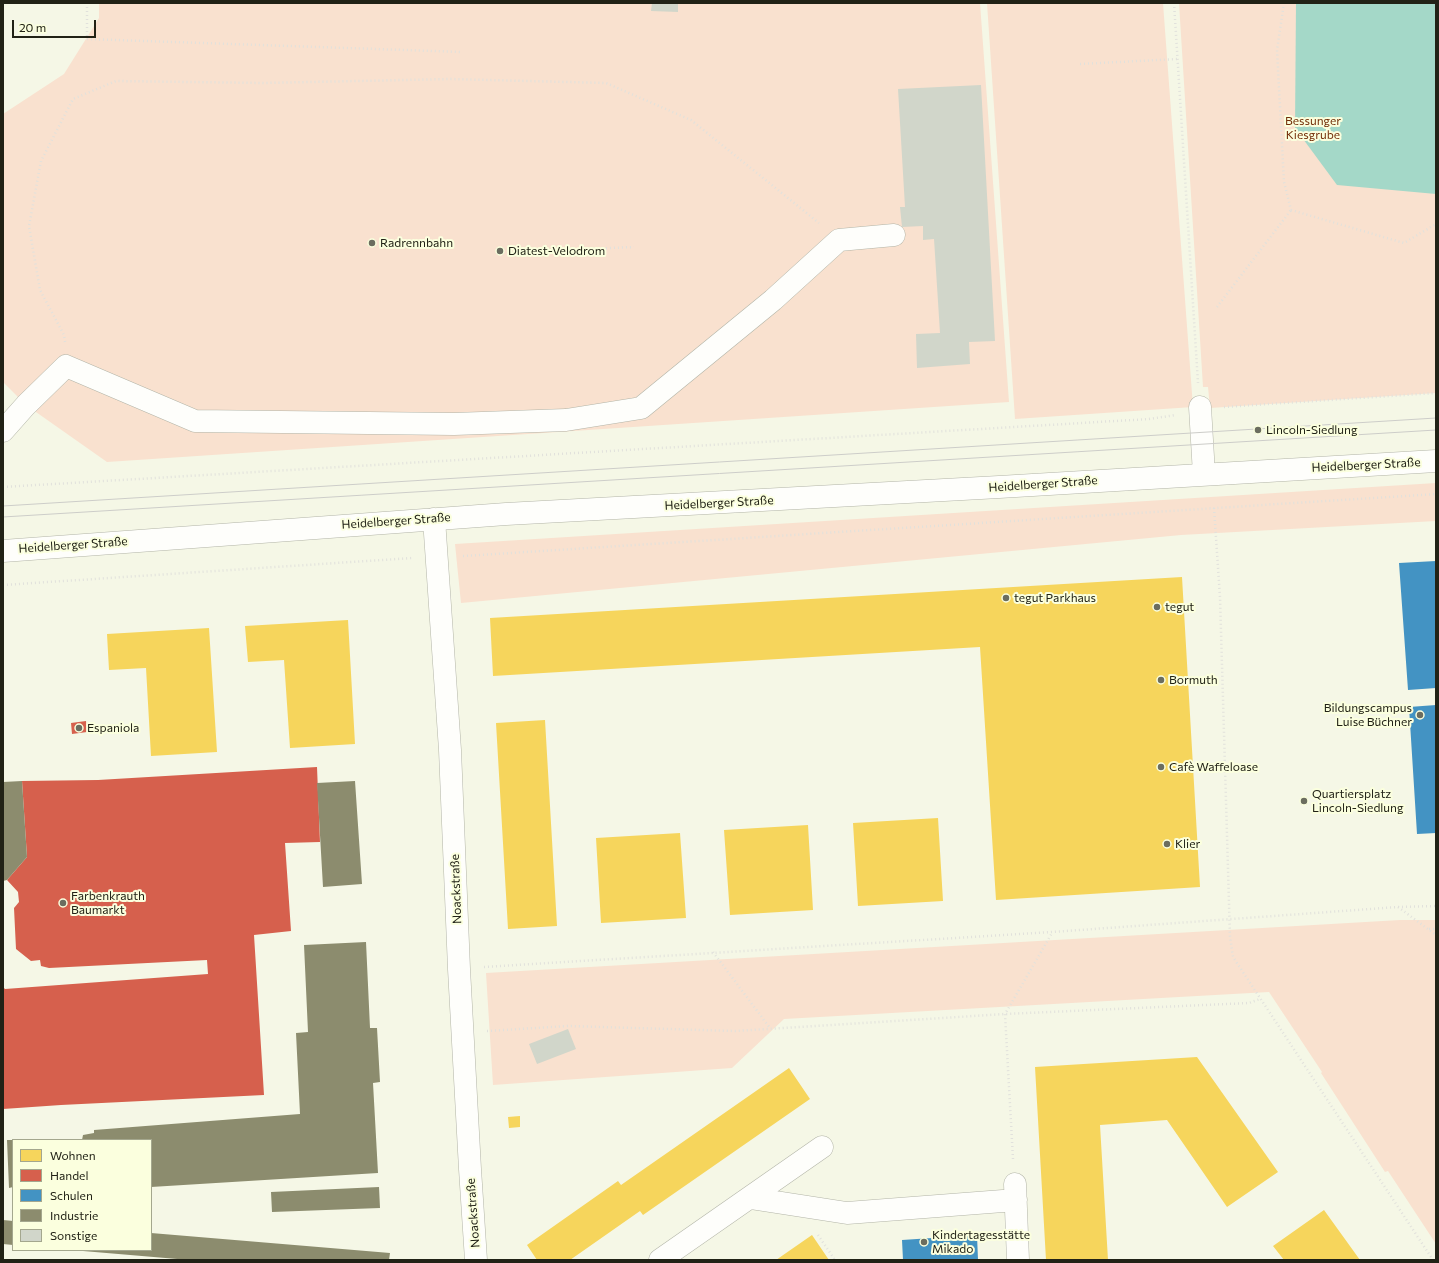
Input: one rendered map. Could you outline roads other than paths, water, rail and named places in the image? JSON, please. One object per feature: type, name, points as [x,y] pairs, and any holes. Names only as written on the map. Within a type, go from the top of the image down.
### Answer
[{"type":"street","points":[[3,431],[26,405],[66,366],[195,421],[454,424],[573,419],[641,408],[773,300],[839,240],[894,235]]},
{"type":"street","points":[[1200,409],[1204,474]]},
{"type":"street","name":"Heidelberger Straße","points":[[3,550],[434,519],[1436,461]]},
{"type":"street","name":"Noackstraße","points":[[434,519],[438,558],[451,763],[459,969],[476,1260]]},
{"type":"street","points":[[660,1260],[822,1147]]},
{"type":"street","points":[[750,1198],[847,1213],[896,1210],[1015,1192],[1018,1260]]},
{"type":"water","points":[[1296,3],[1436,3],[1436,194],[1337,185],[1295,128]]},
{"type":"tram line","points":[[3,506],[1436,418]]},
{"type":"tram line","points":[[3,517],[1436,430]]},
{"type":"place","name":"Radrennbahn","points":[[372,243]]},
{"type":"place","name":"Diatest-Velodrom","points":[[500,251]]},
{"type":"place","name":"Lincoln-Siedlung","points":[[1258,430]]},
{"type":"place","name":"tegut Parkhaus","points":[[1006,598]]},
{"type":"place","name":"tegut","points":[[1157,607]]},
{"type":"place","name":"Bormuth","points":[[1161,680]]},
{"type":"place","name":"Bildungscampus Luise Büchner","points":[[1420,715]]},
{"type":"place","name":"Espaniola","points":[[79,728]]},
{"type":"place","name":"Cafè Waffeloase","points":[[1161,767]]},
{"type":"place","name":"Quartiersplatz Lincoln-Siedlung","points":[[1304,801]]},
{"type":"place","name":"Klier","points":[[1167,844]]},
{"type":"place","name":"Farbenkrauth Baumarkt","points":[[63,903]]},
{"type":"place","name":"Kindertagesstätte Mikado","points":[[924,1242]]},
{"type":"park label","name":"Bessunger Kiesgrube","points":[[1313,128]]}]
